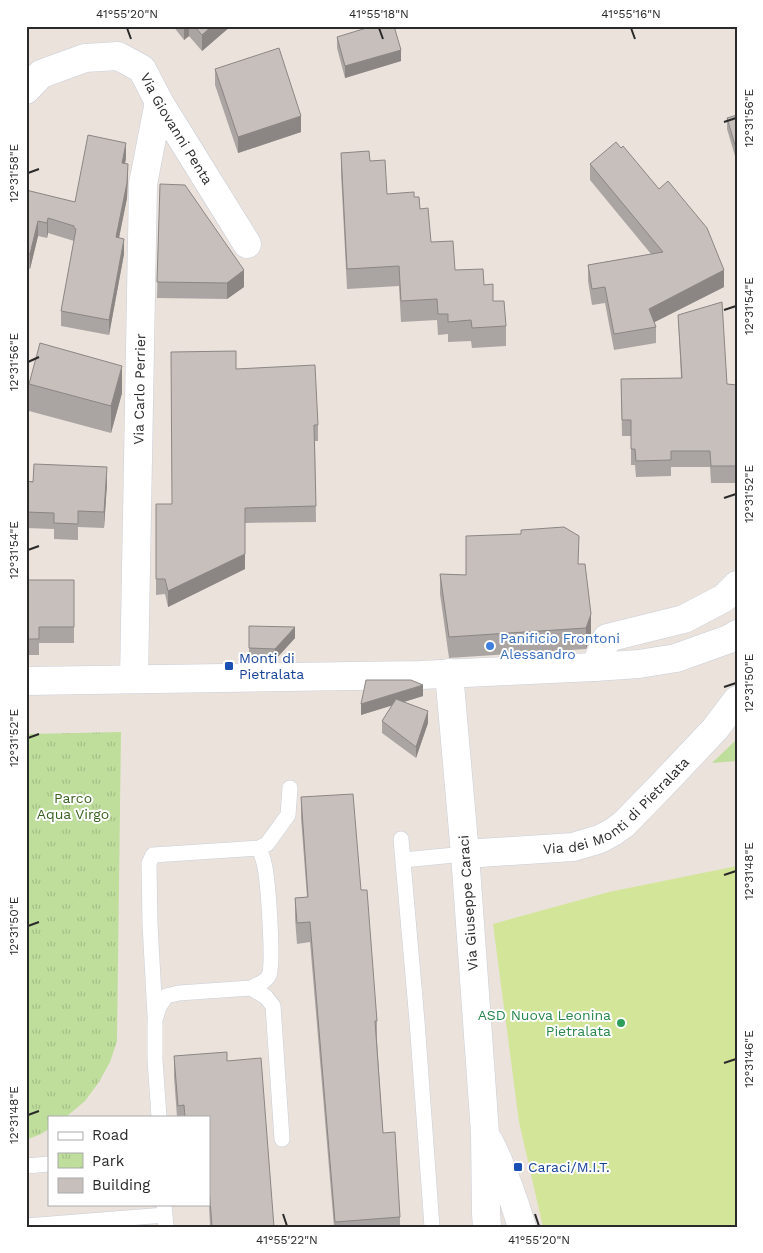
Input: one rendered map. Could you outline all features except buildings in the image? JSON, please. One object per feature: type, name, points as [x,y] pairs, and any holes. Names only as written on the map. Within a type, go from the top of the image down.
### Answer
[{"type":"street","name":"Via Giovanni Penta","points":[[26,90],[41,74],[85,58],[118,56],[142,70],[159,102],[247,244]]},
{"type":"street","name":"Via Carlo Perrier","points":[[134,679],[143,184],[159,102]]},
{"type":"street","points":[[595,667],[607,638],[684,619],[724,598],[737,584]]},
{"type":"street","points":[[26,681],[400,675],[595,667],[639,664],[676,658],[728,640],[737,634]]},
{"type":"street","name":"Via Giuseppe Caraci","points":[[449,673],[465,854],[484,1133],[487,1227]]},
{"type":"street","name":"Via dei Monti di Pietralata","points":[[465,854],[573,847],[600,839],[613,832],[624,824],[715,729],[737,700]]},
{"type":"street","points":[[715,729],[737,710]]},
{"type":"street","name":"Via Giuseppe Caraci","points":[[484,1133],[504,1174],[522,1227]]},
{"type":"lane","points":[[158,1116],[149,864],[153,855],[259,848],[267,844],[288,815],[290,788]]},
{"type":"lane","points":[[401,839],[432,1227]]},
{"type":"lane","points":[[259,848],[264,864],[271,944],[272,1006],[282,1139]]},
{"type":"lane","points":[[403,860],[465,854]]},
{"type":"lane","points":[[155,1020],[159,1007],[166,996],[179,993],[251,988],[268,978],[271,972]]},
{"type":"lane","points":[[251,988],[266,996],[272,1006]]},
{"type":"lane","points":[[26,1166],[48,1164]]},
{"type":"lane","points":[[26,1226],[165,1215]]},
{"type":"green space","name":"Parco Aqua Virgo","points":[[121,732],[117,1041],[110,1062],[99,1082],[85,1101],[67,1116],[48,1116],[48,1130],[26,1140],[26,734]]},
{"type":"green space","points":[[737,739],[737,761],[712,763]]},
{"type":"green space","name":"ASD Nuova Leonina Pietralata","points":[[737,866],[737,1227],[543,1227],[519,1122],[493,924],[609,892]]},
{"type":"place","name":"Panificio Frontoni Alessandro","points":[[490,646]]},
{"type":"place","name":"Monti di Pietralata","points":[[229,666]]},
{"type":"place","name":"ASD Nuova Leonina Pietralata","points":[[621,1023]]},
{"type":"place","name":"Caraci/M.I.T.","points":[[518,1167]]}]
